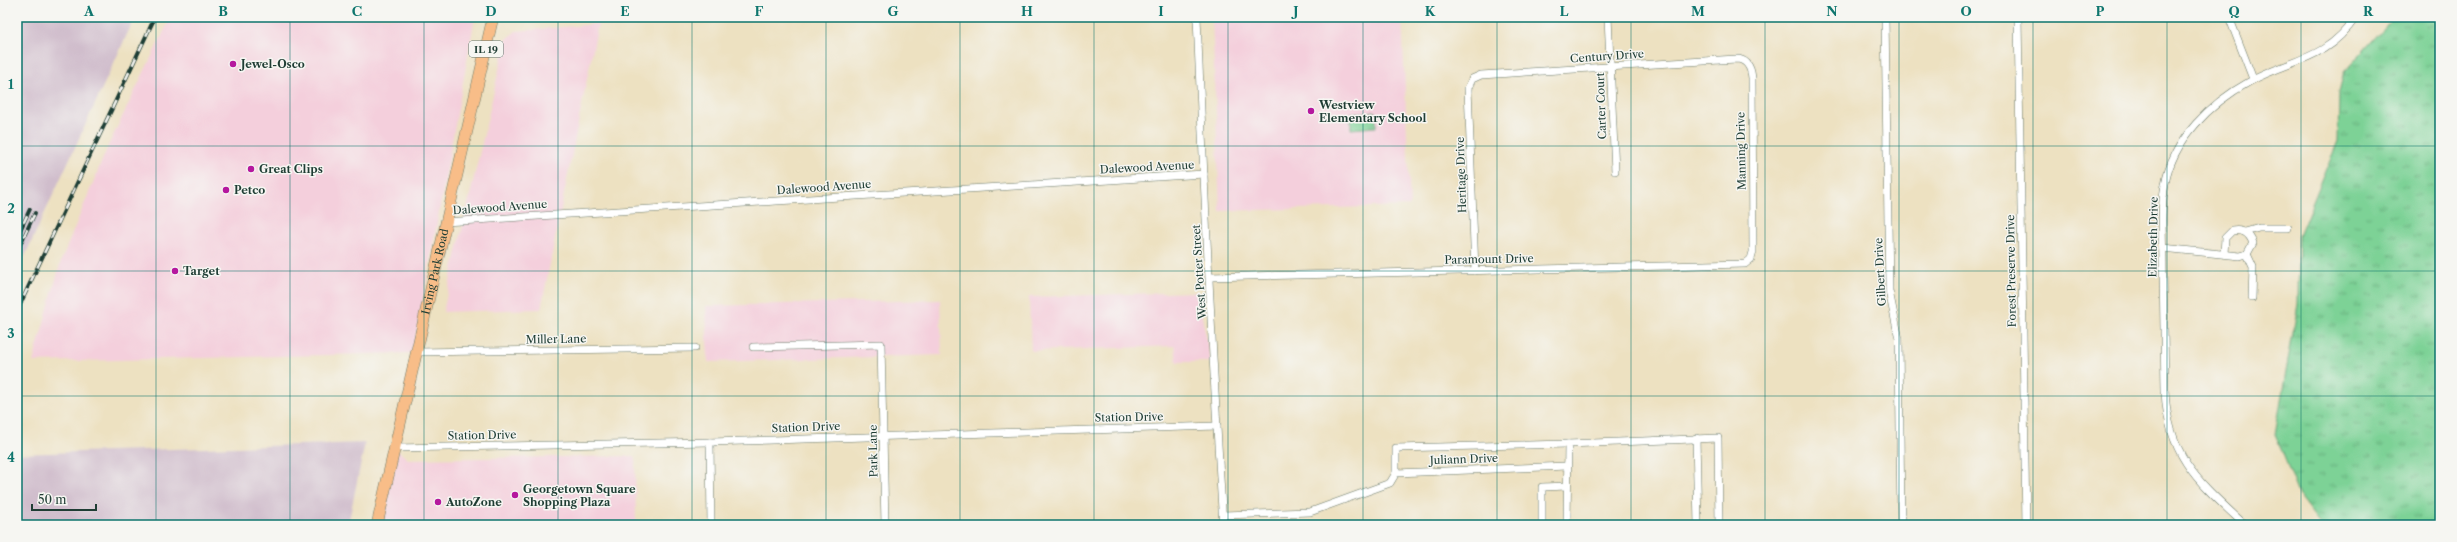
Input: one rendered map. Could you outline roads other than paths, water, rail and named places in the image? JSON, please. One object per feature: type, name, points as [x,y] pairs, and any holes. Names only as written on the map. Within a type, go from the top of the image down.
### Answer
[{"type":"main road","name":"Irving Park Road","points":[[376,525],[418,352],[445,222],[493,17]]},
{"type":"street","name":"West Potter Street","points":[[1197,17],[1223,525]]},
{"type":"street","name":"Carter Court","points":[[1608,17],[1615,171]]},
{"type":"street","name":"Gilbert Drive","points":[[1886,17],[1890,291],[1898,339],[1901,525]]},
{"type":"street","name":"Forest Preserve Drive","points":[[2018,17],[2026,525]]},
{"type":"street","points":[[2229,17],[2253,80]]},
{"type":"street","name":"Elizabeth Drive","points":[[2245,525],[2191,473],[2177,450],[2171,432],[2165,405],[2162,215],[2166,183],[2180,149],[2189,132],[2202,116],[2225,97],[2253,80],[2312,56],[2329,46],[2344,33],[2356,17]]},
{"type":"street","name":"Century Drive","points":[[1472,79],[1481,75],[1736,59],[1745,61]]},
{"type":"street","name":"Manning Drive","points":[[1745,61],[1751,72],[1752,78],[1753,242]]},
{"type":"street","name":"Heritage Drive","points":[[1472,79],[1468,88],[1475,271]]},
{"type":"street","name":"Dalewood Avenue","points":[[445,222],[1204,174]]},
{"type":"street","points":[[2224,254],[2225,238],[2232,231],[2245,232],[2259,228],[2288,228]]},
{"type":"street","points":[[2163,248],[2240,256],[2247,254],[2253,243],[2245,232]]},
{"type":"street","name":"Paramount Drive","points":[[1210,277],[1745,264],[1751,259],[1753,242]]},
{"type":"street","points":[[2247,254],[2253,267],[2252,298]]},
{"type":"street","name":"Park Lane","points":[[753,347],[881,344],[885,525]]},
{"type":"street","name":"Miller Lane","points":[[418,352],[695,348]]},
{"type":"street","name":"Station Drive","points":[[395,448],[710,442],[1217,426]]},
{"type":"street","points":[[1696,438],[1698,525]]},
{"type":"street","points":[[1223,515],[1310,512],[1390,483],[1396,473],[1396,448],[1568,444],[1718,438],[1719,525]]},
{"type":"street","points":[[710,442],[711,525]]},
{"type":"street","points":[[1567,525],[1568,444]]},
{"type":"street","name":"Juliann Drive","points":[[1396,473],[1567,466]]},
{"type":"street","points":[[1542,525],[1542,487],[1567,486]]},
{"type":"railway","points":[[17,311],[155,17]]},
{"type":"railway","points":[[17,237],[30,209]]},
{"type":"railway","points":[[17,251],[35,213]]},
{"type":"place","name":"Jewel-Osco","points":[[233,64]]},
{"type":"place","name":"Westview Elementary School","points":[[1311,111]]},
{"type":"place","name":"Great Clips","points":[[251,169]]},
{"type":"place","name":"Petco","points":[[226,190]]},
{"type":"place","name":"Target","points":[[175,271]]},
{"type":"place","name":"Georgetown Square Shopping Plaza","points":[[515,495]]},
{"type":"place","name":"AutoZone","points":[[438,502]]}]
